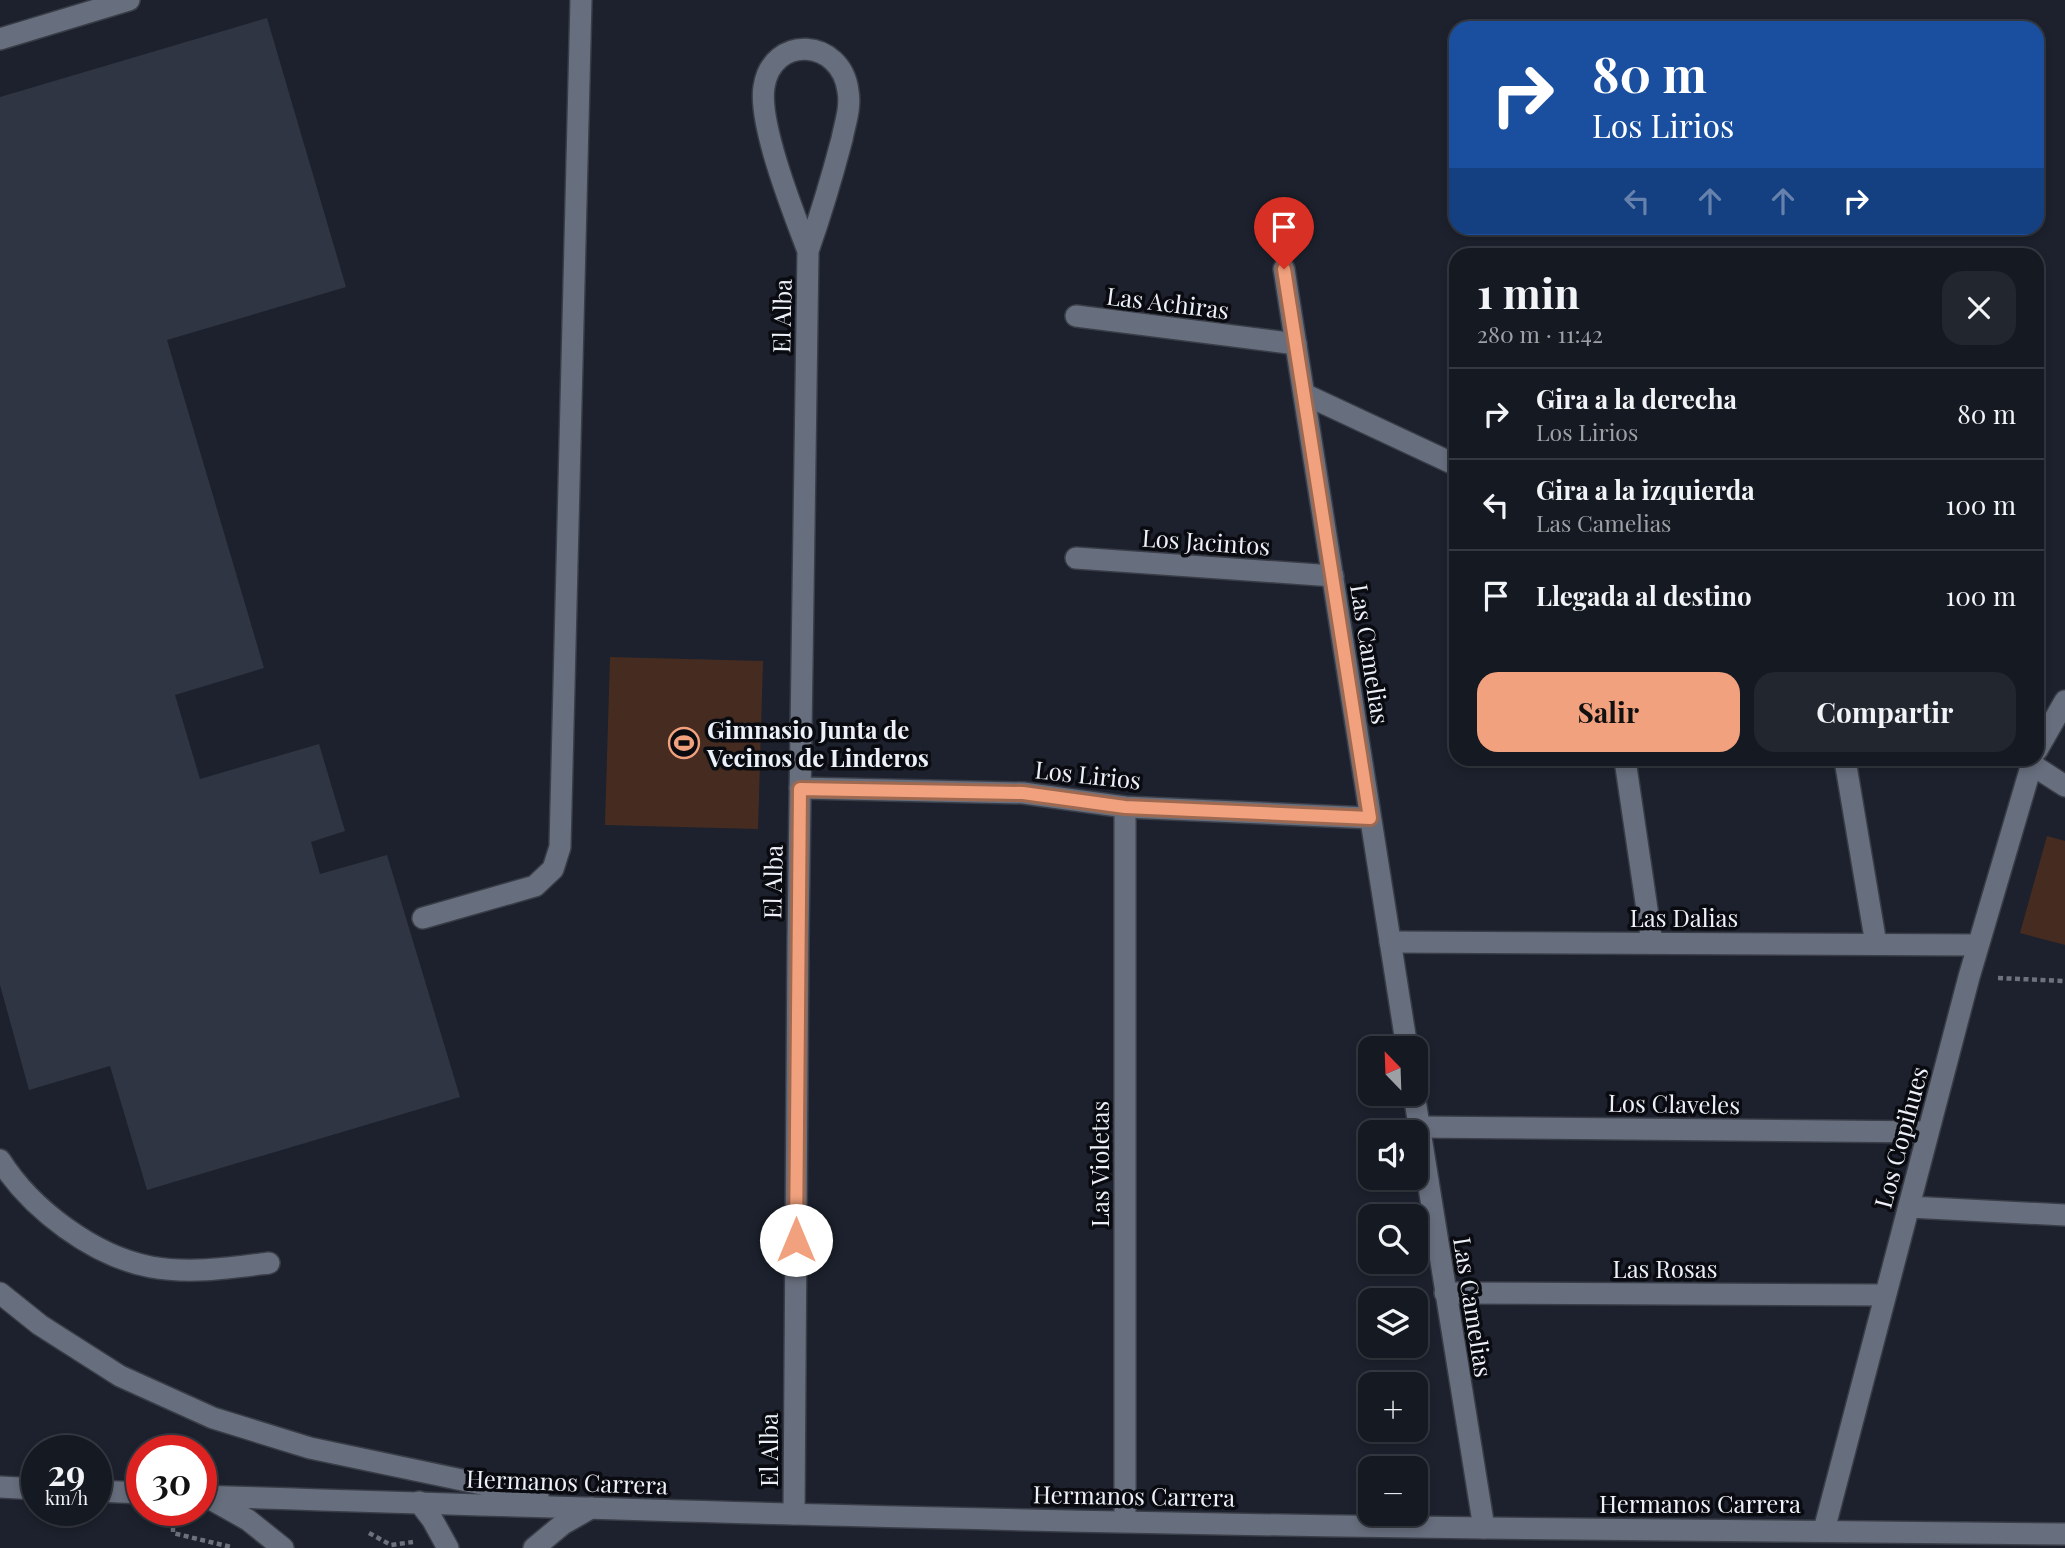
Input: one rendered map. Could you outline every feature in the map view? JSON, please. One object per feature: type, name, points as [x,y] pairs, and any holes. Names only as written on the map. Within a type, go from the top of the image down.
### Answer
[{"type":"street","points":[[0,39],[129,0]]},
{"type":"street","points":[[423,918],[535,886],[553,869],[560,847],[581,0]]},
{"type":"street","name":"El Alba","points":[[794,1514],[808,251],[831,184],[849,102],[844,75],[836,63],[828,55],[807,48],[789,53],[778,60],[770,69],[763,91],[765,118],[773,148],[808,251]]},
{"type":"street","name":"Las Camelias","points":[[1284,269],[1405,1036]]},
{"type":"street","name":"Las Achiras","points":[[1076,316],[1296,344]]},
{"type":"street","points":[[1304,394],[1449,461]]},
{"type":"street","name":"Los Jacintos","points":[[1076,558],[1332,576]]},
{"type":"street","name":"Los Copihues","points":[[2044,735],[2065,701]]},
{"type":"street","points":[[2044,758],[2065,786]]},
{"type":"street","points":[[1626,766],[1652,943]]},
{"type":"street","points":[[1846,766],[1875,944]]},
{"type":"street","name":"Los Copihues","points":[[1824,1530],[1969,977],[2031,766]]},
{"type":"street","name":"Los Lirios","points":[[800,789],[1023,793],[1125,807],[1370,818]]},
{"type":"street","name":"Las Violetas","points":[[1125,807],[1125,1521]]},
{"type":"street","name":"Las Dalias","points":[[1390,942],[1978,945]]},
{"type":"street","name":"Los Claveles","points":[[1428,1127],[1928,1132]]},
{"type":"street","points":[[0,1160],[28,1196],[44,1211],[79,1236],[127,1260],[173,1269],[233,1268],[269,1263]]},
{"type":"street","name":"Las Camelias","points":[[1428,1184],[1484,1528]]},
{"type":"street","points":[[1909,1208],[2065,1215]]},
{"type":"street","points":[[0,1293],[49,1332],[120,1376],[213,1418],[310,1448],[591,1508]]},
{"type":"street","name":"Las Rosas","points":[[1445,1293],[1885,1296]]},
{"type":"street","points":[[0,1487],[21,1488]]},
{"type":"street","name":"Hermanos Carrera","points":[[217,1496],[1125,1521],[2065,1534]]},
{"type":"street","points":[[419,1502],[448,1548]]},
{"type":"street","points":[[217,1503],[248,1520],[283,1548]]},
{"type":"street","points":[[534,1548],[563,1524],[591,1508]]},
{"type":"path","points":[[1969,977],[2065,981]]},
{"type":"path","points":[[173,1526],[173,1533],[234,1548]]},
{"type":"shaded area","name":"Gimnasio Junta de Vecinos de Linderos","points":[[610,657],[763,661],[758,829],[605,825]]},
{"type":"shaded area","points":[[2047,836],[2065,841],[2065,945],[2020,933]]},
{"type":"building","points":[[267,18],[346,287],[167,340],[264,668],[175,695],[200,779],[319,744],[345,831],[311,842],[320,874],[387,855],[460,1097],[147,1190],[110,1066],[29,1090],[0,985],[0,97]]},
{"type":"place","name":"Gimnasio Junta de Vecinos de Linderos","points":[[684,743]]},
{"type":"route","points":[[796,1240],[800,789],[1023,793],[1125,807],[1370,818],[1284,269]]}]
